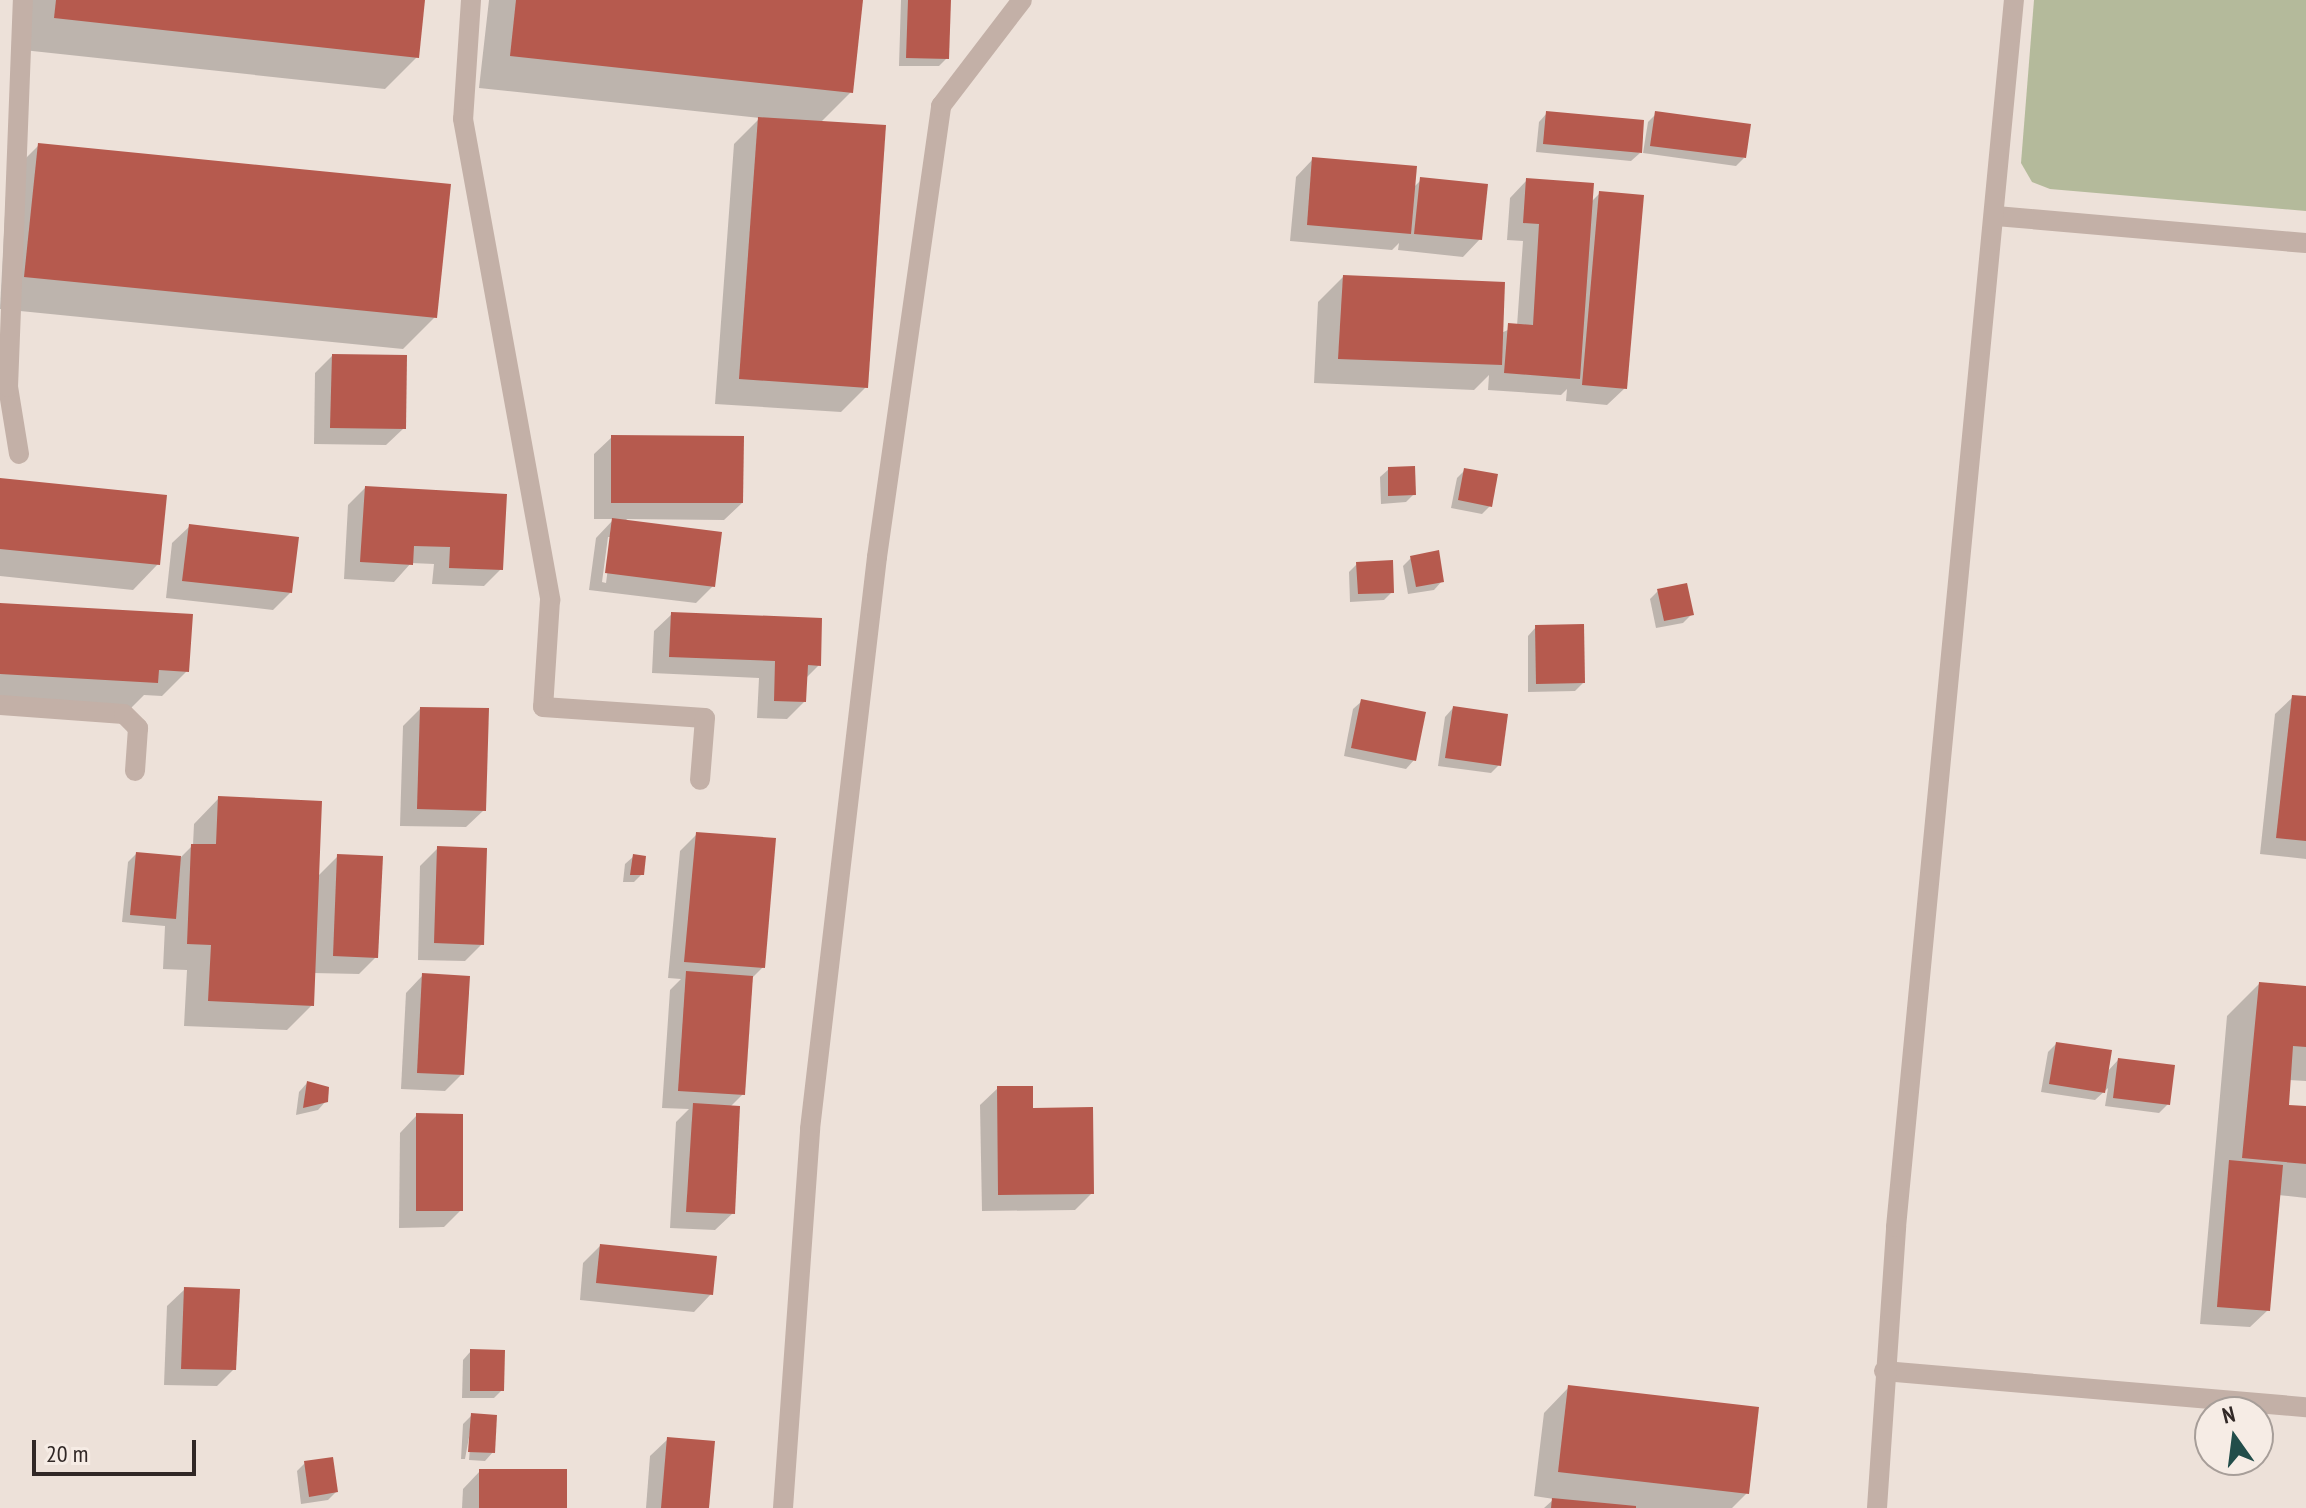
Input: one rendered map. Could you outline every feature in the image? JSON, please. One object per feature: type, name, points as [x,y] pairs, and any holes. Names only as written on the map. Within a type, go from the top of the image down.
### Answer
[{"type":"lane","points":[[19,454],[8,387],[23,0]]},
{"type":"lane","points":[[471,0],[463,119],[550,600],[543,707],[705,718],[700,780]]},
{"type":"lane","points":[[783,1508],[810,1129],[877,557],[941,106],[1022,0]]},
{"type":"lane","points":[[1877,1508],[1884,1371],[1996,216],[2014,0]]},
{"type":"lane","points":[[1996,216],[2306,243]]},
{"type":"lane","points":[[0,705],[124,714],[138,728],[135,771]]},
{"type":"lane","points":[[1884,1371],[2306,1407]]},
{"type":"green space","points":[[2034,0],[2306,0],[2306,211],[2050,189],[2032,182],[2021,163]]},
{"type":"building","points":[[56,0],[425,0],[419,58],[54,18]]},
{"type":"building","points":[[516,0],[863,0],[853,93],[510,56]]},
{"type":"building","points":[[908,0],[951,0],[949,59],[906,58]]},
{"type":"building","points":[[1546,111],[1644,120],[1642,153],[1543,144]]},
{"type":"building","points":[[1655,111],[1751,124],[1746,158],[1650,146]]},
{"type":"building","points":[[758,117],[886,125],[868,388],[739,379]]},
{"type":"building","points":[[38,143],[451,184],[437,318],[24,277]]},
{"type":"building","points":[[1312,157],[1417,166],[1411,234],[1307,225]]},
{"type":"building","points":[[1420,177],[1488,184],[1482,240],[1414,234]]},
{"type":"building","points":[[1526,178],[1594,183],[1580,379],[1504,373],[1508,323],[1533,325],[1539,224],[1523,223]]},
{"type":"building","points":[[1599,191],[1644,195],[1627,389],[1582,385]]},
{"type":"building","points":[[1343,275],[1505,282],[1502,365],[1338,359]]},
{"type":"building","points":[[332,354],[407,355],[406,429],[330,428]]},
{"type":"building","points":[[611,435],[744,436],[743,503],[611,503]]},
{"type":"building","points":[[1415,466],[1416,495],[1388,496],[1388,467]]},
{"type":"building","points":[[1464,468],[1498,474],[1492,507],[1458,500]]},
{"type":"building","points":[[0,478],[167,495],[160,565],[0,549]]},
{"type":"building","points":[[365,486],[507,494],[503,570],[449,568],[450,547],[414,546],[413,565],[360,562]]},
{"type":"building","points":[[612,518],[722,532],[715,587],[605,573]]},
{"type":"building","points":[[189,524],[299,537],[292,593],[182,581]]},
{"type":"building","points":[[1439,550],[1444,582],[1416,587],[1410,556]]},
{"type":"building","points":[[1393,560],[1394,593],[1358,594],[1356,562]]},
{"type":"building","points":[[1687,583],[1694,615],[1664,621],[1657,589]]},
{"type":"building","points":[[0,603],[193,614],[189,672],[159,670],[158,683],[0,674]]},
{"type":"building","points":[[671,612],[822,618],[821,666],[808,665],[806,702],[774,701],[775,661],[669,657]]},
{"type":"building","points":[[1584,624],[1585,683],[1536,684],[1535,625]]},
{"type":"building","points":[[2292,695],[2306,696],[2306,841],[2276,838]]},
{"type":"building","points":[[1361,699],[1426,712],[1416,761],[1351,748]]},
{"type":"building","points":[[1453,706],[1508,714],[1501,766],[1445,758]]},
{"type":"building","points":[[420,707],[489,708],[486,811],[417,809]]},
{"type":"building","points":[[218,796],[322,801],[314,1006],[208,1001],[211,945],[187,944],[191,844],[216,844]]},
{"type":"building","points":[[696,832],[776,838],[765,968],[684,962]]},
{"type":"building","points":[[437,846],[487,848],[484,945],[434,943]]},
{"type":"building","points":[[136,852],[181,856],[176,919],[130,915]]},
{"type":"building","points":[[337,854],[383,856],[378,958],[333,956]]},
{"type":"building","points":[[633,854],[646,856],[644,875],[630,875]]},
{"type":"building","points":[[686,971],[753,976],[745,1095],[678,1091]]},
{"type":"building","points":[[422,973],[470,976],[464,1075],[417,1073]]},
{"type":"building","points":[[2259,982],[2306,986],[2306,1047],[2293,1046],[2289,1105],[2306,1106],[2306,1164],[2242,1158]]},
{"type":"building","points":[[2056,1042],[2112,1050],[2105,1093],[2049,1084]]},
{"type":"building","points":[[2118,1058],[2175,1065],[2170,1105],[2113,1098]]},
{"type":"building","points":[[307,1081],[329,1087],[328,1102],[303,1108]]},
{"type":"building","points":[[997,1086],[1033,1086],[1033,1108],[1093,1107],[1094,1194],[998,1195]]},
{"type":"building","points":[[693,1103],[740,1106],[735,1214],[686,1212]]},
{"type":"building","points":[[416,1113],[463,1114],[463,1211],[416,1211]]},
{"type":"building","points":[[2229,1160],[2283,1165],[2270,1311],[2217,1307]]},
{"type":"building","points":[[600,1244],[717,1256],[713,1295],[596,1283]]},
{"type":"building","points":[[184,1287],[240,1289],[236,1370],[181,1369]]},
{"type":"building","points":[[470,1349],[505,1350],[504,1391],[470,1391]]},
{"type":"building","points":[[1568,1385],[1759,1407],[1749,1494],[1558,1472]]},
{"type":"building","points":[[471,1413],[497,1415],[495,1453],[468,1452]]},
{"type":"building","points":[[667,1437],[715,1441],[709,1508],[661,1508]]},
{"type":"building","points":[[333,1457],[338,1492],[309,1497],[304,1461]]},
{"type":"building","points":[[479,1469],[567,1469],[567,1508],[479,1508]]},
{"type":"building","points":[[1552,1498],[1636,1506],[1636,1508],[1551,1508]]}]
